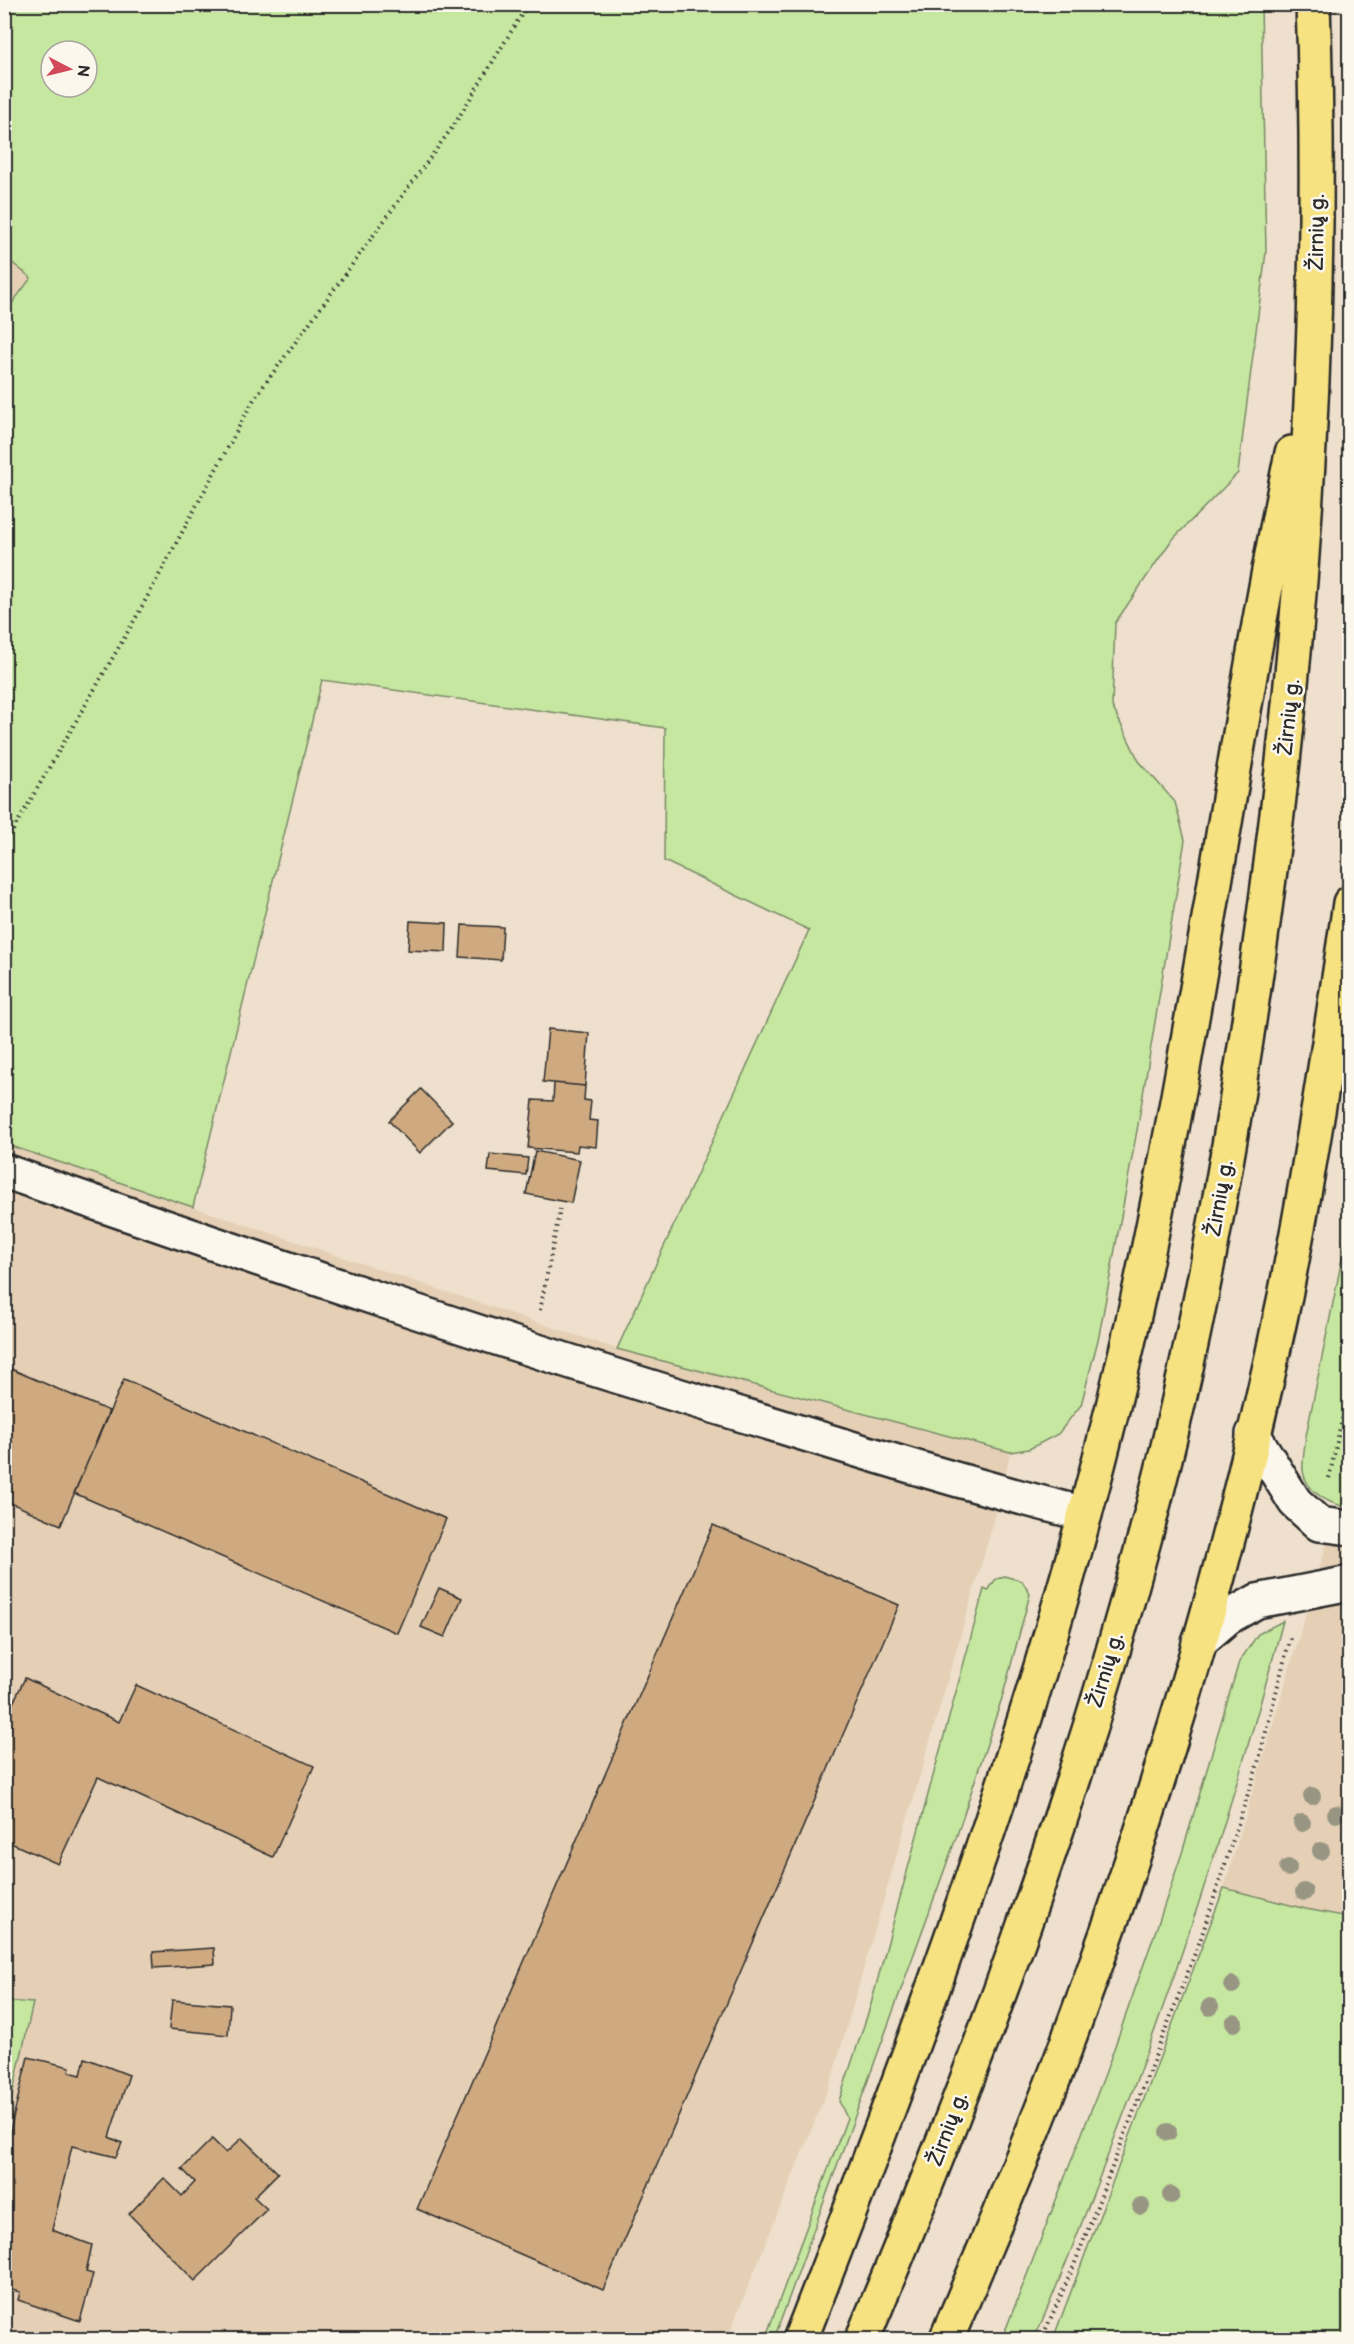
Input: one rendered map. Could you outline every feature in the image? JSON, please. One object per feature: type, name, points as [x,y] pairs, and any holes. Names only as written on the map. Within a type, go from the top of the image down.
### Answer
[{"type":"highway","name":"Žirnių g.","points":[[862,2340],[927,2185],[1031,1909],[1146,1536],[1176,1412],[1207,1265],[1238,1100],[1272,861],[1300,595],[1316,343],[1318,118],[1313,4]]},
{"type":"highway","points":[[800,2340],[900,2084],[1011,1768],[1085,1514],[1141,1287],[1273,544],[1316,343]]},
{"type":"highway","points":[[946,2340],[1063,2055],[1120,1896],[1199,1642],[1253,1434],[1285,1297],[1321,1102],[1350,903]]},
{"type":"highway","points":[[963,2340],[997,2219]]},
{"type":"street","points":[[4,1171],[275,1266],[682,1397],[1002,1493],[1085,1514]]},
{"type":"street","points":[[1253,1434],[1295,1502],[1319,1524],[1350,1528]]},
{"type":"street","points":[[1199,1642],[1227,1618],[1257,1601],[1350,1582]]},
{"type":"path","points":[[4,846],[138,614],[254,399],[454,125],[528,4]]},
{"type":"path","points":[[530,1348],[560,1209]]},
{"type":"path","points":[[1041,2340],[1073,2268],[1202,1938],[1258,1763],[1302,1592]]},
{"type":"shaded area","points":[[4,257],[31,278],[5,314],[4,314]]},
{"type":"shaded area","points":[[5,1144],[617,1349],[1010,1452],[1002,1493],[831,2081],[727,2339],[5,2340],[5,2127],[33,2004],[4,2001]]},
{"type":"shaded area","points":[[1338,1506],[1349,1507],[1349,1917],[1306,1909],[1224,1888]]},
{"type":"green space","points":[[5,4],[1261,5],[1266,252],[1238,473],[1171,541],[1115,623],[1112,706],[1139,761],[1175,802],[1185,840],[1138,1125],[1099,1336],[1081,1405],[1058,1434],[1029,1449],[1010,1452],[617,1349],[809,930],[664,861],[665,728],[322,680],[193,1207],[5,1144],[4,314],[31,278],[5,257]]},
{"type":"green space","points":[[1349,1224],[1349,1507],[1327,1500],[1314,1491],[1305,1478],[1303,1458]]},
{"type":"green space","points":[[1004,1576],[1022,1581],[1030,1594],[1003,1695],[956,1838],[774,2339],[765,2339],[847,2118],[839,2101],[871,2004],[984,1589],[988,1591],[995,1580]]},
{"type":"green space","points":[[1283,1621],[1202,1895],[1155,2030],[1071,2252],[1034,2339],[1002,2339],[1105,2074],[1158,1924],[1182,1853],[1239,1662],[1258,1634]]},
{"type":"green space","points":[[1224,1888],[1306,1909],[1349,1917],[1349,2339],[1053,2339]]},
{"type":"green space","points":[[4,2001],[33,2003],[5,2127]]},
{"type":"building","points":[[410,921],[447,923],[446,952],[408,950]]},
{"type":"building","points":[[462,925],[503,927],[501,960],[460,957]]},
{"type":"building","points":[[548,1029],[589,1033],[585,1086],[543,1082]]},
{"type":"building","points":[[554,1083],[585,1086],[584,1100],[591,1101],[589,1120],[598,1121],[596,1147],[578,1145],[577,1152],[528,1148],[533,1100],[553,1101]]},
{"type":"building","points":[[421,1089],[452,1121],[420,1153],[389,1121]]},
{"type":"building","points":[[535,1151],[580,1160],[571,1203],[526,1194]]},
{"type":"building","points":[[490,1154],[528,1158],[526,1175],[488,1171]]},
{"type":"building","points":[[4,1366],[109,1411],[61,1525],[4,1500]]},
{"type":"building","points":[[124,1379],[446,1519],[397,1633],[74,1493]]},
{"type":"building","points":[[713,1525],[899,1605],[603,2290],[417,2209]]},
{"type":"building","points":[[439,1588],[462,1598],[445,1637],[421,1627]]},
{"type":"building","points":[[25,1678],[119,1722],[136,1685],[314,1766],[273,1857],[98,1777],[58,1864],[4,1840],[4,1722]]},
{"type":"building","points":[[214,1948],[215,1964],[154,1968],[153,1952]]},
{"type":"building","points":[[172,2000],[230,2005],[228,2035],[169,2029]]},
{"type":"building","points":[[28,2057],[70,2067],[69,2072],[81,2075],[85,2058],[129,2075],[109,2137],[122,2143],[116,2157],[72,2146],[52,2230],[92,2245],[86,2272],[93,2274],[80,2321],[18,2300],[20,2292],[4,2288],[4,2155]]},
{"type":"building","points":[[242,2138],[278,2173],[254,2197],[267,2209],[195,2281],[129,2214],[164,2178],[182,2196],[195,2182],[182,2169],[212,2139],[226,2153]]}]
